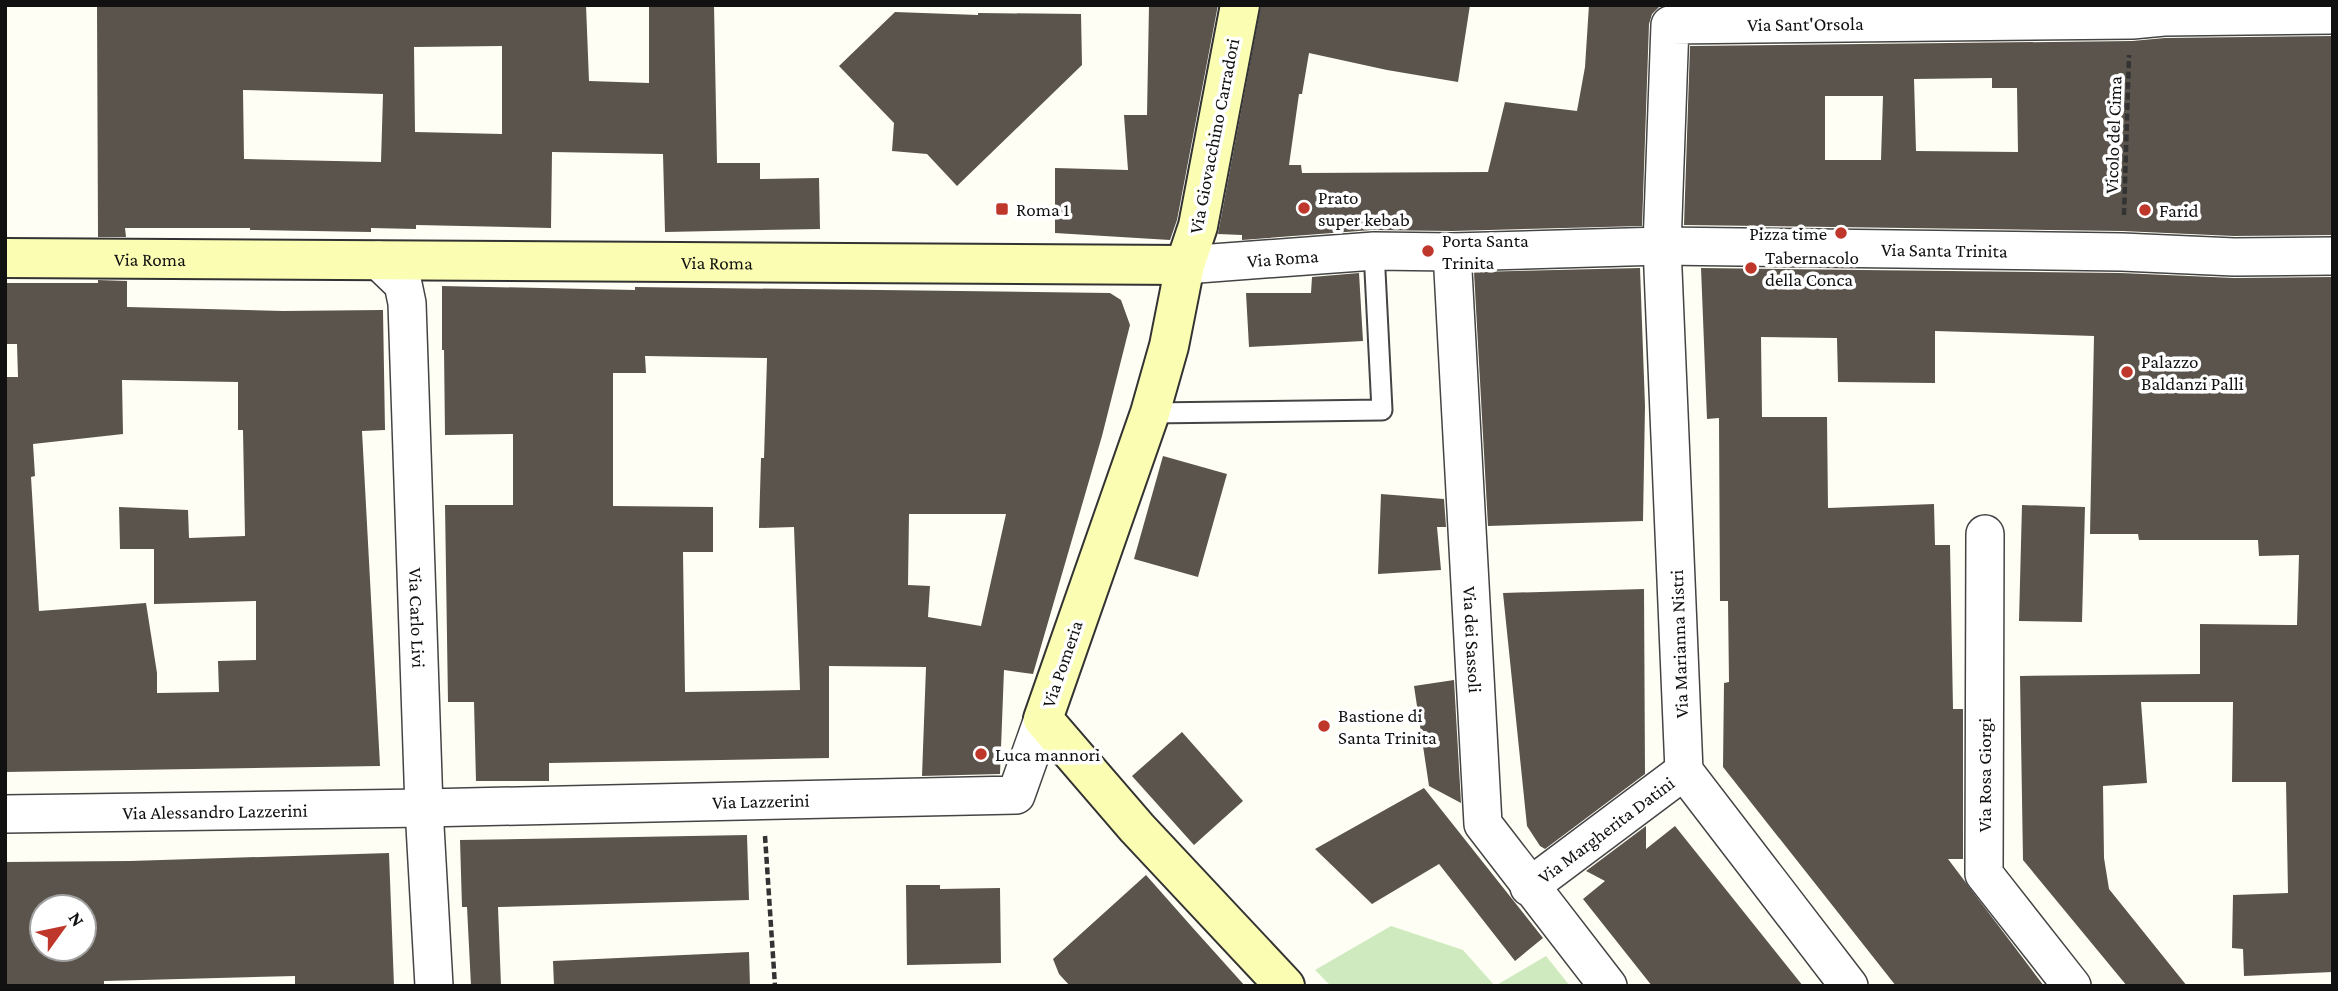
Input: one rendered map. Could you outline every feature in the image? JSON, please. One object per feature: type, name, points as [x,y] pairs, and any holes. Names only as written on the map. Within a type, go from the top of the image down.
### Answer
[{"type":"street","name":"Via Giovacchino Carradori","points":[[1185,265],[1198,226],[1240,5]]},
{"type":"street","name":"Via Sant'Orsola","points":[[1662,246],[1670,24],[2132,20],[2164,17],[2333,15]]},
{"type":"street","name":"Via Santa Trinita","points":[[1440,251],[1662,246],[2122,252],[2234,257],[2333,256]]},
{"type":"street","name":"Via Marianna Nistri","points":[[1662,246],[1684,771]]},
{"type":"street","name":"Via Roma","points":[[5,258],[1185,265],[1374,251],[1440,251]]},
{"type":"street","name":"Via dei Sassoli","points":[[1440,251],[1483,824],[1608,986]]},
{"type":"street","name":"Via Carlo Livi","points":[[377,260],[403,284],[407,303],[424,808],[434,986]]},
{"type":"street","name":"Via Pomeria","points":[[1185,265],[1169,346],[1150,413],[1043,719],[1137,828],[1285,986]]},
{"type":"street","name":"Via Rosa Giorgi","points":[[1985,534],[1983,873],[2072,986]]},
{"type":"street","name":"Via Lazzerini","points":[[424,808],[1016,795],[1043,719]]},
{"type":"street","name":"Via Margherita Datini","points":[[1529,887],[1684,771]]},
{"type":"street","points":[[1684,771],[1849,986]]},
{"type":"street","name":"Via Alessandro Lazzerini","points":[[5,814],[424,808]]},
{"type":"lane","points":[[1150,413],[1382,410],[1374,251]]},
{"type":"path","name":"Vicolo del Cima","points":[[2122,252],[2132,20]]},
{"type":"path","points":[[762,800],[775,986]]},
{"type":"green space","points":[[1391,926],[1463,950],[1495,986],[1331,986],[1315,970]]},
{"type":"green space","points":[[1546,956],[1570,986],[1495,986]]},
{"type":"building","points":[[97,5],[586,5],[589,81],[649,83],[649,6],[714,5],[717,163],[760,163],[760,179],[819,178],[820,229],[665,232],[663,154],[552,152],[551,228],[416,225],[416,229],[371,228],[371,232],[125,228],[126,237],[98,237]],"holes":[[[502,46],[502,134],[415,132],[414,47]],[[243,90],[383,94],[381,162],[244,159]]]},
{"type":"building","points":[[1149,5],[1218,5],[1177,220],[1170,240],[1055,233],[1055,168],[1128,170],[1124,115],[1147,115]]},
{"type":"building","points":[[1261,5],[1470,5],[1458,82],[1309,53],[1302,94],[1299,94],[1289,165],[1301,165],[1302,173],[1488,172],[1505,102],[1577,111],[1585,67],[1589,5],[1665,5],[1652,14],[1649,24],[1642,226],[1452,231],[1372,230],[1242,240],[1242,235],[1218,234]]},
{"type":"building","points":[[895,12],[978,15],[1081,14],[1082,65],[957,186],[927,154],[892,151],[894,123],[839,66]]},
{"type":"building","points":[[2333,36],[2333,235],[2234,236],[2122,231],[1684,225],[1690,46],[2132,41],[2165,38]],"holes":[[[1992,78],[1992,88],[2017,88],[2018,152],[1916,151],[1914,79]],[[1825,96],[1883,96],[1881,160],[1825,160]]]},
{"type":"building","points":[[1640,268],[1645,406],[1643,521],[1488,526],[1474,272]]},
{"type":"building","points":[[1701,268],[2121,273],[2234,278],[2333,277],[2333,972],[2244,976],[2243,949],[2232,948],[2233,895],[2288,893],[2286,782],[2232,782],[2233,702],[2141,702],[2147,783],[2103,786],[2104,858],[2109,889],[2187,986],[2127,986],[2023,860],[2020,676],[2200,674],[2200,624],[2297,625],[2299,555],[2259,556],[2258,540],[2139,540],[2138,534],[2090,534],[2094,336],[1935,331],[1935,383],[1838,382],[1837,338],[1761,337],[1762,417],[1827,417],[1828,508],[1934,504],[1935,545],[1950,545],[1953,709],[1963,709],[1963,859],[1948,859],[2044,986],[1896,986],[1723,767],[1724,683],[1729,682],[1728,601],[1720,601],[1719,418],[1707,419]]},
{"type":"building","points":[[1359,273],[1363,341],[1249,347],[1246,293],[1311,293],[1312,277]]},
{"type":"building","points":[[98,280],[127,281],[127,307],[283,311],[383,310],[385,430],[362,431],[380,766],[5,772],[5,377],[18,377],[17,344],[5,344],[5,283],[98,283]],"holes":[[[122,380],[238,382],[238,430],[243,430],[245,536],[189,538],[188,510],[119,507],[120,549],[154,549],[154,604],[256,601],[256,660],[218,661],[219,692],[157,693],[157,673],[146,603],[39,611],[31,477],[35,476],[33,444],[123,434]]]},
{"type":"building","points":[[442,286],[1110,293],[1121,300],[1130,325],[1102,436],[1033,674],[1004,670],[1000,774],[922,776],[926,667],[829,666],[829,758],[549,763],[549,781],[476,781],[474,702],[448,702],[445,505],[513,505],[513,434],[445,435]],"holes":[[[645,356],[767,358],[759,528],[794,527],[800,690],[685,692],[683,552],[713,552],[713,507],[613,506],[613,373],[646,373]],[[909,514],[1006,514],[981,626],[928,617],[930,586],[908,585]]]},
{"type":"building","points":[[1163,456],[1227,474],[1198,577],[1134,559]]},
{"type":"building","points":[[1381,494],[1444,499],[1446,527],[1437,527],[1441,570],[1378,574]]},
{"type":"building","points":[[2022,505],[2085,507],[2082,622],[2019,621]]},
{"type":"building","points":[[1644,589],[1645,774],[1545,849],[1527,826],[1503,593]]},
{"type":"building","points":[[1454,680],[1461,803],[1429,786],[1414,686]]},
{"type":"building","points":[[1182,732],[1243,801],[1194,845],[1132,776]]},
{"type":"building","points":[[1424,788],[1543,938],[1515,961],[1439,864],[1372,904],[1315,849]]},
{"type":"building","points":[[1646,826],[1646,849],[1675,826],[1803,986],[1652,986],[1583,899],[1605,881],[1586,871]]},
{"type":"building","points":[[747,835],[749,900],[498,907],[501,986],[471,986],[467,907],[462,907],[460,840]]},
{"type":"building","points":[[389,853],[394,986],[295,986],[295,976],[104,981],[104,986],[5,986],[5,862]]},
{"type":"building","points":[[1146,875],[1245,986],[1070,986],[1059,974],[1053,959]]},
{"type":"building","points":[[906,885],[940,885],[940,889],[1000,888],[1001,963],[907,965]]},
{"type":"building","points":[[749,952],[750,986],[554,986],[553,961]]},
{"type":"place","name":"Prato super kebab","points":[[1304,208]]},
{"type":"place","name":"Roma 1","points":[[1002,209]]},
{"type":"place","name":"Farid","points":[[2145,210]]},
{"type":"place","name":"Pizza time","points":[[1841,233]]},
{"type":"place","name":"Porta Santa Trinita","points":[[1428,251]]},
{"type":"place","name":"Tabernacolo della Conca","points":[[1751,268]]},
{"type":"place","name":"Palazzo Baldanzi Palli","points":[[2127,372]]},
{"type":"place","name":"Bastione di Santa Trinita","points":[[1324,726]]},
{"type":"place","name":"Luca mannori","points":[[981,754]]}]
